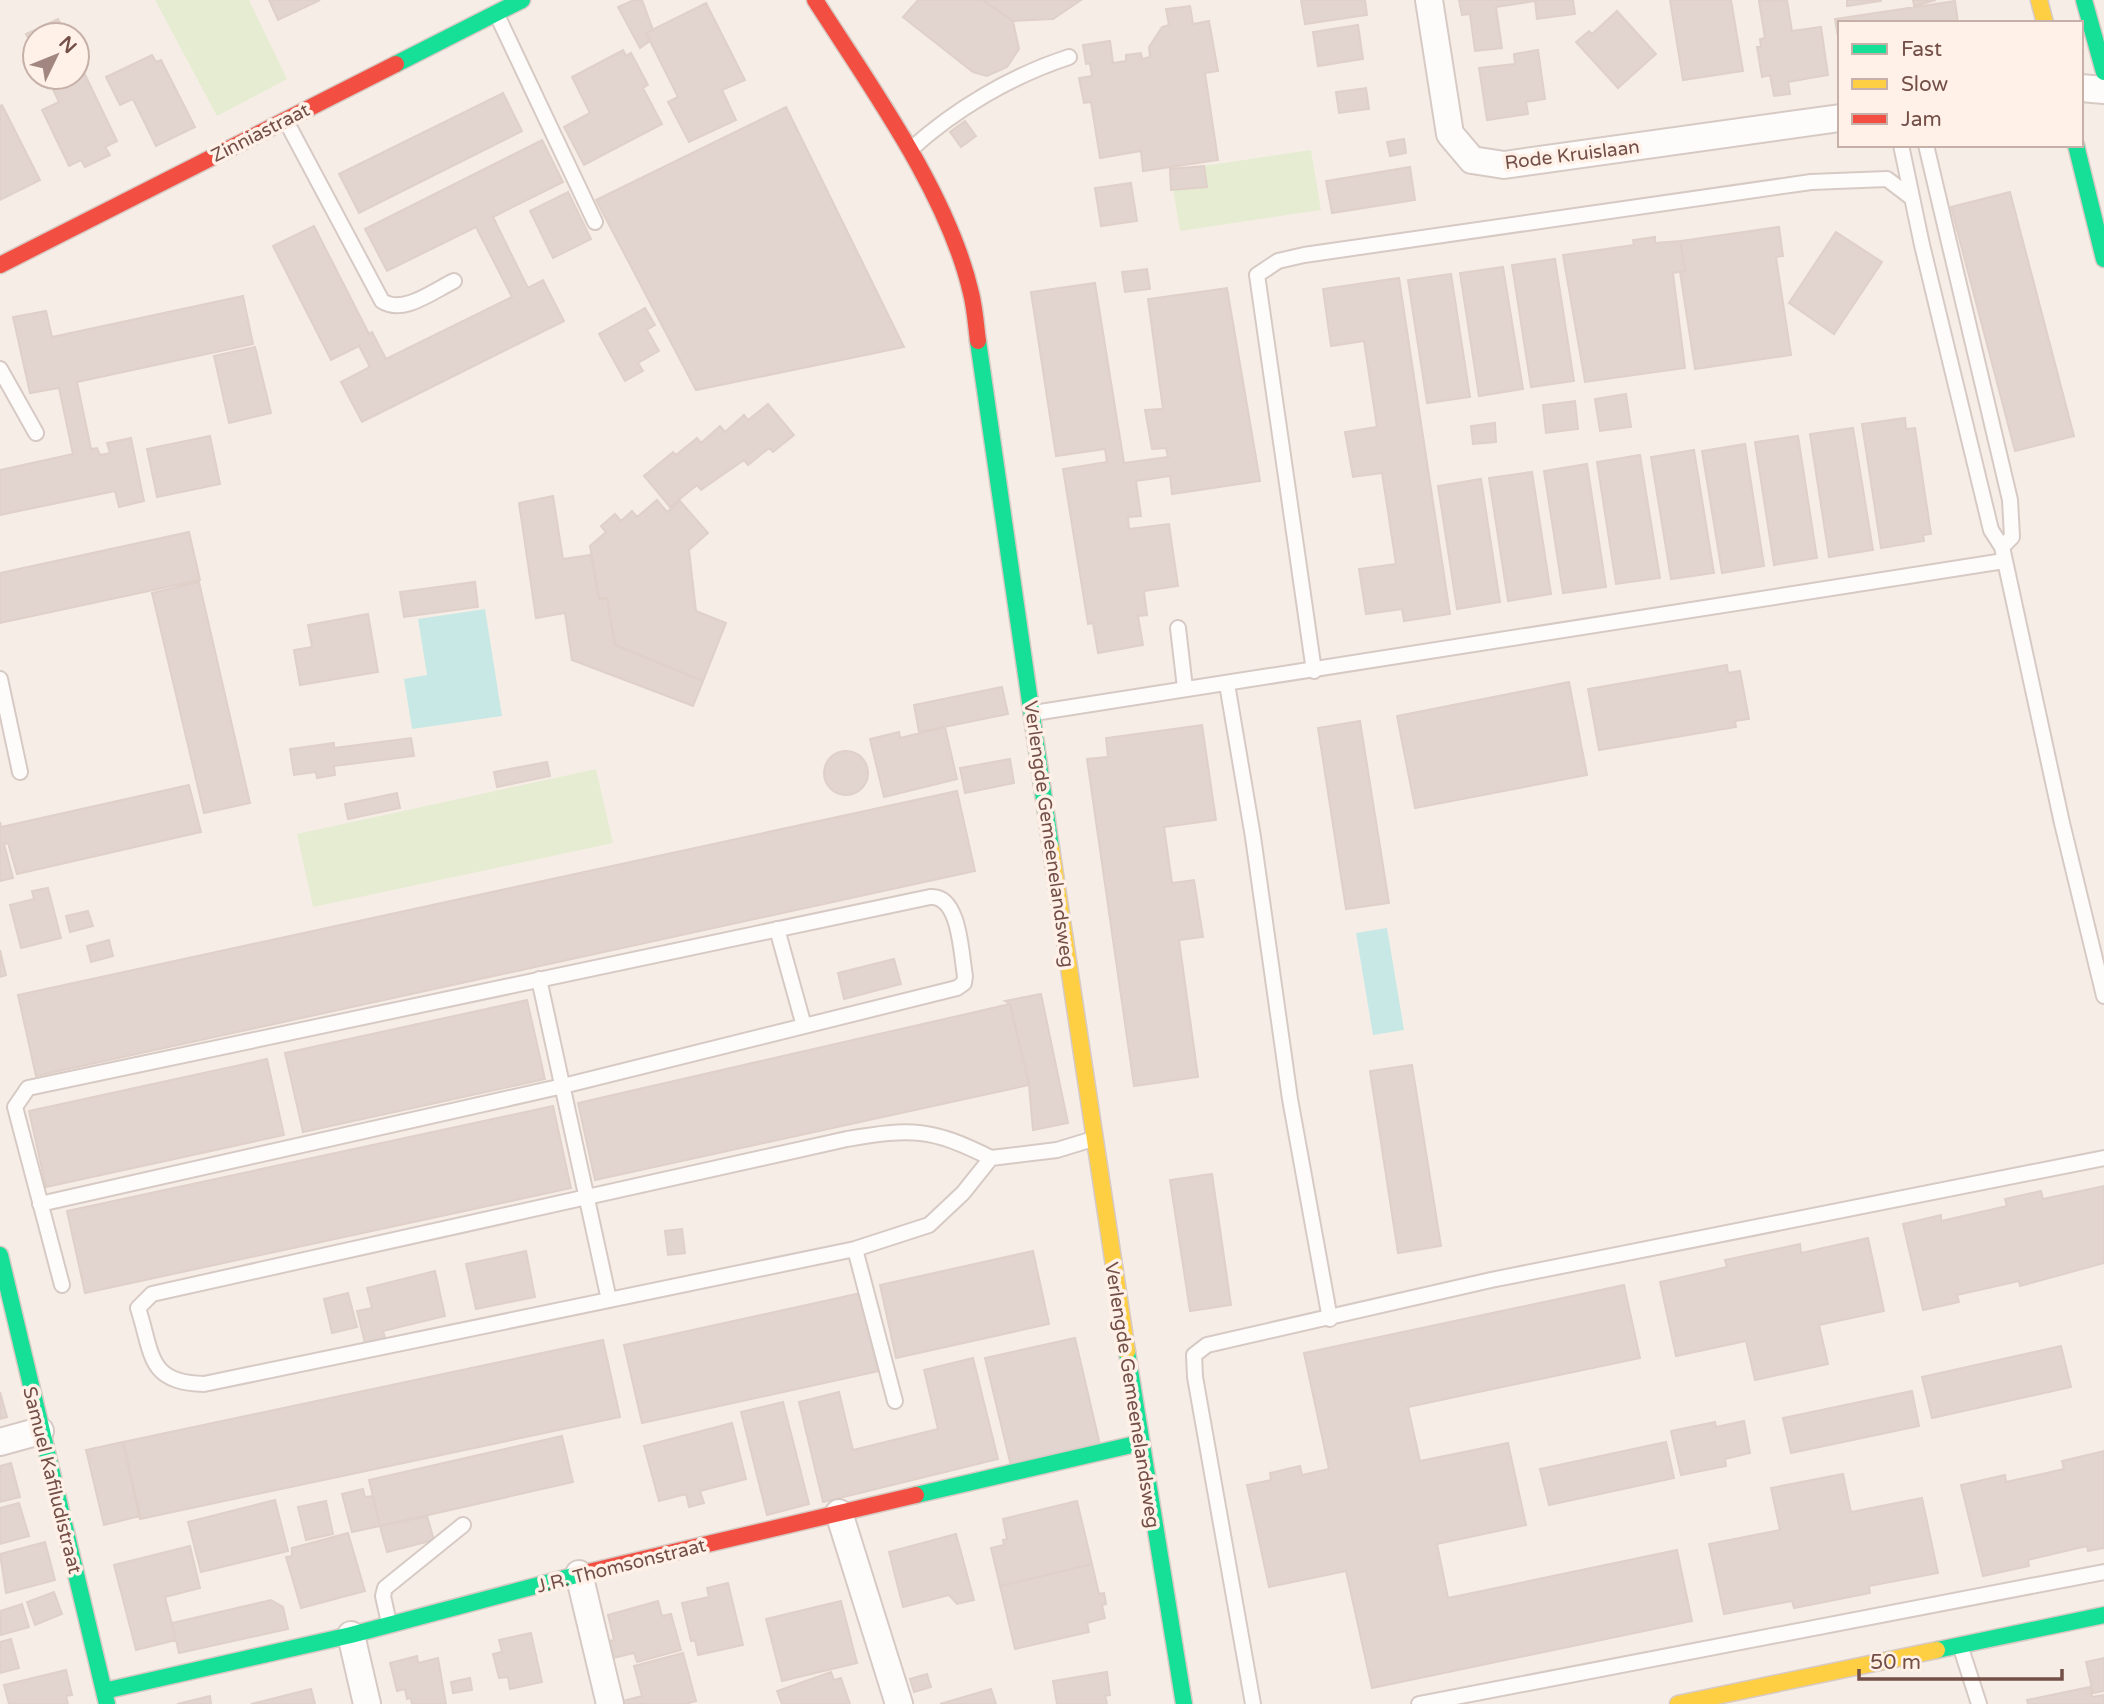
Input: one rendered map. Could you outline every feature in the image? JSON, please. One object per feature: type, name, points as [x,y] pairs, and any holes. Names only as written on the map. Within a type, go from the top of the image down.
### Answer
[{"type":"street","name":"Zinniastraat","points":[[0,265],[522,0]]},
{"type":"street","name":"Verlengde Gemeenelandsweg","points":[[815,0],[910,150],[955,241],[971,293],[1093,1139],[1184,1704]]},
{"type":"street","name":"Rode Kruislaan","points":[[1429,0],[1450,134],[1472,160],[1504,165],[1838,118]]},
{"type":"street","points":[[2039,0],[2044,21]]},
{"type":"street","points":[[2084,0],[2104,72]]},
{"type":"street","points":[[2083,88],[2104,90]]},
{"type":"street","points":[[2076,147],[2104,259]]},
{"type":"street","name":"Samuel Kafiludistraat","points":[[0,1255],[106,1698]]},
{"type":"street","points":[[0,1442],[40,1431]]},
{"type":"street","name":"J.R. Thomsonstraat","points":[[106,1698],[579,1574],[1140,1443]]},
{"type":"street","points":[[839,1513],[900,1704]]},
{"type":"street","points":[[579,1574],[610,1704]]},
{"type":"street","points":[[1678,1704],[2104,1615]]},
{"type":"street","points":[[351,1635],[368,1704]]},
{"type":"lane","points":[[496,13],[595,222]]},
{"type":"lane","points":[[910,150],[941,122],[1034,68],[1069,57]]},
{"type":"lane","points":[[285,120],[382,300],[391,307],[402,306],[454,281]]},
{"type":"lane","points":[[1901,147],[1991,530],[2003,554],[2104,996]]},
{"type":"lane","points":[[1926,147],[2010,500],[2012,537],[2003,554]]},
{"type":"lane","points":[[1314,671],[1257,275],[1278,261],[1304,255],[1811,182],[1887,179],[1912,198]]},
{"type":"lane","points":[[0,369],[36,433]]},
{"type":"lane","points":[[1032,713],[1185,688],[1314,671],[2003,554]]},
{"type":"lane","points":[[1178,628],[1185,688]]},
{"type":"lane","points":[[0,679],[20,772]]},
{"type":"lane","points":[[1227,684],[1253,837],[1290,1099],[1330,1319]]},
{"type":"lane","points":[[40,1204],[563,1086],[961,986],[965,976],[954,912],[948,902],[936,897],[28,1088],[15,1107],[40,1204],[62,1285]]},
{"type":"lane","points":[[777,929],[804,1026]]},
{"type":"lane","points":[[539,979],[608,1300]]},
{"type":"lane","points":[[991,1158],[963,1193],[929,1225],[855,1250],[204,1384],[182,1384],[158,1371],[138,1308],[152,1294],[901,1130],[950,1137],[991,1158],[1057,1150],[1093,1139]]},
{"type":"lane","points":[[1253,1704],[1195,1377],[1194,1355],[1208,1345],[1491,1280],[2104,1158]]},
{"type":"lane","points":[[855,1250],[895,1401]]},
{"type":"lane","points":[[389,1623],[383,1596],[385,1588],[463,1525]]},
{"type":"lane","points":[[1419,1704],[2104,1572]]},
{"type":"lane","points":[[1960,1644],[1979,1704]]},
{"type":"green space","points":[[155,0],[249,0],[287,79],[217,116]]},
{"type":"green space","points":[[1311,150],[1321,210],[1180,231],[1170,171]]},
{"type":"green space","points":[[596,769],[613,843],[313,907],[297,834]]},
{"type":"water","points":[[485,609],[502,716],[412,729],[404,679],[427,675],[418,619]]},
{"type":"water","points":[[1387,928],[1404,1030],[1373,1035],[1356,933]]},
{"type":"building","points":[[269,0],[320,0],[278,20]]},
{"type":"building","points":[[634,0],[642,0],[653,30],[646,33],[650,41],[640,48],[618,7]]},
{"type":"building","points":[[918,0],[983,0],[1013,21],[1019,49],[1007,67],[987,76],[973,72],[903,17]]},
{"type":"building","points":[[983,0],[1081,0],[1053,19],[1013,21]]},
{"type":"building","points":[[1301,0],[1365,0],[1367,15],[1305,24]]},
{"type":"building","points":[[1459,0],[1573,0],[1575,14],[1537,19],[1535,1],[1496,7],[1502,48],[1475,51],[1470,14],[1462,15]]},
{"type":"building","points":[[1670,0],[1731,0],[1743,71],[1683,80]]},
{"type":"building","points":[[1787,0],[1792,31],[1821,27],[1828,75],[1788,82],[1790,94],[1774,96],[1770,75],[1762,77],[1757,47],[1761,47],[1760,39],[1765,38],[1759,1]]},
{"type":"building","points":[[1847,0],[1881,0],[1881,1],[1847,6]]},
{"type":"building","points":[[1913,0],[1936,0],[1914,6]]},
{"type":"building","points":[[1955,1],[1958,21],[1838,21],[1838,36],[1835,19]]},
{"type":"building","points":[[706,3],[745,80],[722,90],[736,120],[689,142],[668,102],[678,97],[646,33]]},
{"type":"building","points":[[1190,6],[1193,24],[1209,21],[1218,71],[1205,73],[1218,160],[1143,171],[1141,151],[1100,158],[1091,102],[1084,103],[1079,78],[1092,76],[1090,63],[1086,64],[1083,45],[1110,41],[1113,63],[1126,61],[1126,55],[1141,53],[1142,59],[1150,57],[1149,47],[1162,27],[1169,25],[1166,9]]},
{"type":"building","points":[[1617,11],[1656,54],[1618,88],[1576,42],[1589,31],[1592,34]]},
{"type":"building","points":[[1358,25],[1363,59],[1318,66],[1313,32]]},
{"type":"building","points":[[623,50],[626,56],[631,53],[648,85],[643,88],[662,124],[584,165],[564,127],[590,113],[572,77]]},
{"type":"building","points":[[1538,50],[1545,99],[1526,102],[1528,114],[1487,120],[1479,68],[1515,64],[1514,54]]},
{"type":"building","points":[[152,55],[156,62],[161,60],[195,127],[156,146],[133,99],[120,105],[106,77]]},
{"type":"building","points":[[91,87],[117,141],[105,147],[110,155],[85,167],[81,160],[69,166],[42,110],[59,102],[54,91],[91,91]]},
{"type":"building","points":[[1366,88],[1369,109],[1339,113],[1336,92]]},
{"type":"building","points":[[503,93],[522,131],[359,213],[339,174]]},
{"type":"building","points":[[2,105],[40,180],[0,200],[0,106]]},
{"type":"building","points":[[786,107],[904,347],[696,390],[596,200]]},
{"type":"building","points":[[965,121],[976,136],[961,147],[950,132]]},
{"type":"building","points":[[1404,139],[1406,153],[1390,156],[1387,142]]},
{"type":"building","points":[[542,140],[563,182],[493,217],[528,288],[543,280],[564,321],[362,422],[341,382],[370,367],[359,346],[331,360],[273,246],[314,226],[369,334],[372,332],[386,359],[512,297],[476,227],[387,271],[365,229]]},
{"type":"building","points":[[1204,166],[1207,187],[1171,190],[1170,169]]},
{"type":"building","points":[[1410,167],[1415,200],[1332,213],[1326,181]]},
{"type":"building","points":[[1131,183],[1137,221],[1101,226],[1095,188]]},
{"type":"building","points":[[568,192],[591,239],[553,258],[530,211]]},
{"type":"building","points":[[2010,192],[2074,436],[2015,451],[1951,207]]},
{"type":"building","points":[[1779,227],[1783,256],[1776,257],[1791,355],[1695,369],[1680,272],[1685,271],[1680,241]]},
{"type":"building","points":[[1836,232],[1882,262],[1834,334],[1789,303]]},
{"type":"building","points":[[1655,237],[1655,243],[1680,241],[1685,271],[1673,273],[1685,368],[1585,382],[1563,255],[1634,245],[1633,240]]},
{"type":"building","points":[[1555,259],[1574,381],[1531,387],[1512,265]]},
{"type":"building","points":[[1503,267],[1523,389],[1479,396],[1460,273]]},
{"type":"building","points":[[1147,269],[1150,289],[1125,292],[1122,272]]},
{"type":"building","points":[[1451,274],[1470,397],[1427,403],[1408,280]]},
{"type":"building","points":[[1399,278],[1450,614],[1404,621],[1402,609],[1366,614],[1359,569],[1396,564],[1382,473],[1353,477],[1345,432],[1377,427],[1364,341],[1331,346],[1323,289]]},
{"type":"building","points":[[1095,283],[1124,463],[1168,457],[1166,448],[1152,449],[1145,410],[1163,409],[1148,299],[1227,288],[1260,481],[1172,494],[1170,476],[1136,481],[1141,516],[1128,517],[1129,529],[1169,524],[1178,586],[1144,591],[1147,615],[1138,616],[1143,645],[1098,653],[1093,623],[1088,624],[1063,469],[1107,462],[1105,449],[1056,456],[1031,292]]},
{"type":"building","points":[[243,296],[253,344],[77,382],[91,449],[97,448],[100,455],[110,453],[107,443],[131,438],[144,501],[119,507],[115,491],[0,515],[0,470],[73,454],[59,388],[30,393],[13,317],[46,311],[52,337]]},
{"type":"building","points":[[645,308],[655,325],[647,330],[659,351],[638,363],[643,371],[625,381],[599,334]]},
{"type":"building","points":[[255,347],[271,413],[229,423],[214,356]]},
{"type":"building","points":[[1626,394],[1631,427],[1600,431],[1595,399]]},
{"type":"building","points":[[1575,401],[1578,429],[1546,433],[1543,405]]},
{"type":"building","points":[[768,404],[794,435],[773,452],[769,448],[748,465],[744,460],[701,490],[697,485],[670,507],[644,476],[673,452],[676,455],[697,438],[701,443],[720,426],[725,432],[744,415],[748,420]]},
{"type":"building","points":[[1905,418],[1906,429],[1915,428],[1931,534],[1923,535],[1924,541],[1881,548],[1862,424]]},
{"type":"building","points":[[1495,423],[1496,442],[1473,444],[1471,426]]},
{"type":"building","points":[[1853,428],[1873,550],[1829,557],[1810,434]]},
{"type":"building","points":[[210,436],[220,484],[157,497],[147,449]]},
{"type":"building","points":[[1798,436],[1817,558],[1774,565],[1755,442]]},
{"type":"building","points":[[1745,444],[1764,566],[1722,573],[1702,451]]},
{"type":"building","points":[[1694,450],[1714,573],[1671,579],[1651,457]]},
{"type":"building","points":[[1640,455],[1660,578],[1616,584],[1597,462]]},
{"type":"building","points":[[1587,464],[1606,587],[1563,593],[1544,471]]},
{"type":"building","points":[[1532,472],[1551,594],[1508,601],[1489,478]]},
{"type":"building","points":[[1481,479],[1500,602],[1457,609],[1438,486]]},
{"type":"building","points":[[553,496],[563,559],[591,555],[599,599],[607,598],[615,645],[703,681],[693,706],[572,660],[565,613],[536,618],[519,503]]},
{"type":"building","points":[[657,500],[667,512],[680,501],[708,533],[689,550],[696,611],[726,623],[703,681],[615,645],[607,598],[599,599],[590,546],[606,532],[601,526],[615,514],[621,521],[632,511],[637,517]]},
{"type":"building","points":[[189,532],[200,580],[0,623],[0,573]]},
{"type":"building","points":[[199,582],[250,803],[204,813],[152,593]]},
{"type":"building","points":[[475,582],[478,607],[404,617],[400,592]]},
{"type":"building","points":[[368,614],[378,672],[300,685],[294,650],[312,647],[308,625]]},
{"type":"building","points":[[1727,665],[1728,673],[1740,671],[1749,719],[1735,721],[1736,727],[1599,750],[1588,689]]},
{"type":"building","points":[[1569,682],[1587,775],[1415,808],[1397,716]]},
{"type":"building","points":[[1002,687],[1008,714],[919,732],[914,705]]},
{"type":"building","points":[[1360,721],[1389,903],[1346,909],[1318,728]]},
{"type":"building","points":[[1202,725],[1216,820],[1164,827],[1172,883],[1194,880],[1203,937],[1179,940],[1198,1077],[1134,1086],[1087,759],[1108,757],[1106,738]]},
{"type":"building","points":[[945,727],[957,779],[884,797],[870,739],[899,732],[900,738]]},
{"type":"building","points":[[411,738],[414,756],[334,766],[335,775],[317,778],[316,772],[294,775],[290,749],[334,743],[334,748]]},
{"type":"building","points":[[846,751],[862,757],[868,773],[862,789],[846,795],[830,789],[824,773],[830,757]]},
{"type":"building","points":[[1010,759],[1014,783],[965,793],[960,768]]},
{"type":"building","points":[[547,762],[550,776],[497,787],[494,772]]},
{"type":"building","points":[[189,785],[201,832],[17,874],[8,843],[4,844],[13,878],[0,881],[0,822],[1,827]]},
{"type":"building","points":[[957,791],[975,871],[36,1076],[18,995]]},
{"type":"building","points":[[397,793],[400,808],[348,819],[345,804]]},
{"type":"building","points":[[48,888],[61,938],[21,948],[10,905],[34,899],[32,891]]},
{"type":"building","points":[[88,911],[93,926],[70,932],[66,916]]},
{"type":"building","points":[[109,940],[113,956],[91,962],[87,946]]},
{"type":"building","points":[[0,950],[6,975],[0,977]]},
{"type":"building","points":[[894,959],[901,984],[844,999],[838,973]]},
{"type":"building","points":[[1041,994],[1068,1123],[1033,1130],[1029,1085],[1010,1004],[1005,1001]]},
{"type":"building","points":[[527,1000],[545,1079],[303,1132],[285,1053]]},
{"type":"building","points":[[1010,1004],[1029,1085],[595,1180],[578,1103]]},
{"type":"building","points":[[267,1059],[284,1135],[46,1187],[29,1111]]},
{"type":"building","points":[[1412,1065],[1441,1246],[1398,1253],[1370,1071]]},
{"type":"building","points":[[553,1106],[571,1188],[85,1293],[67,1211]]},
{"type":"building","points":[[1212,1174],[1231,1305],[1190,1311],[1170,1180]]},
{"type":"building","points":[[2104,1186],[2104,1263],[2020,1286],[2019,1281],[1957,1295],[1959,1302],[1923,1310],[1903,1224],[1941,1215],[1941,1221],[2007,1206],[2005,1199],[2041,1191],[2043,1199]]},
{"type":"building","points":[[682,1229],[685,1253],[668,1255],[665,1231]]},
{"type":"building","points":[[1868,1238],[1884,1311],[1819,1325],[1828,1364],[1755,1380],[1746,1341],[1676,1356],[1660,1282],[1727,1267],[1725,1260],[1800,1244],[1801,1253]]},
{"type":"building","points":[[526,1251],[535,1297],[476,1309],[466,1264]]},
{"type":"building","points":[[1033,1251],[1049,1324],[896,1358],[880,1285]]},
{"type":"building","points":[[435,1271],[445,1316],[383,1331],[385,1338],[365,1343],[357,1311],[372,1308],[367,1288]]},
{"type":"building","points":[[1624,1285],[1640,1358],[1408,1407],[1420,1461],[1508,1443],[1526,1525],[1437,1544],[1448,1598],[1677,1550],[1692,1621],[1372,1688],[1346,1571],[1269,1587],[1247,1485],[1271,1480],[1270,1473],[1300,1466],[1302,1475],[1329,1469],[1304,1353]]},
{"type":"building","points":[[348,1293],[357,1327],[332,1333],[324,1299]]},
{"type":"building","points":[[861,1293],[879,1371],[642,1423],[624,1345]]},
{"type":"building","points":[[1075,1338],[1100,1445],[1011,1466],[985,1358]]},
{"type":"building","points":[[603,1340],[620,1417],[140,1519],[123,1442]]},
{"type":"building","points":[[2061,1346],[2071,1387],[1932,1418],[1922,1377]]},
{"type":"building","points":[[973,1358],[998,1459],[823,1502],[799,1402],[839,1392],[853,1450],[938,1429],[924,1370]]},
{"type":"building","points":[[1912,1391],[1919,1426],[1791,1453],[1783,1418]]},
{"type":"building","points":[[0,1392],[7,1417],[0,1419]]},
{"type":"building","points":[[783,1402],[809,1504],[767,1515],[741,1412]]},
{"type":"building","points":[[1744,1421],[1750,1453],[1725,1459],[1726,1466],[1681,1475],[1671,1431],[1715,1422],[1716,1427]]},
{"type":"building","points":[[732,1423],[746,1479],[700,1491],[704,1503],[689,1507],[686,1494],[659,1501],[644,1446]]},
{"type":"building","points":[[562,1436],[573,1482],[380,1526],[369,1480]]},
{"type":"building","points":[[123,1442],[140,1516],[104,1525],[86,1450]]},
{"type":"building","points":[[1666,1442],[1674,1478],[1549,1505],[1540,1469]]},
{"type":"building","points":[[2104,1451],[2104,1548],[2088,1551],[2087,1546],[2028,1560],[2029,1566],[1983,1576],[1961,1485],[2005,1475],[2006,1482],[2064,1469],[2062,1461]]},
{"type":"building","points":[[11,1463],[20,1497],[0,1502],[0,1466]]},
{"type":"building","points":[[1843,1474],[1851,1512],[1922,1498],[1938,1573],[1869,1586],[1870,1593],[1794,1608],[1792,1601],[1724,1614],[1709,1544],[1780,1530],[1771,1488]]},
{"type":"building","points":[[363,1489],[365,1497],[373,1496],[380,1526],[352,1532],[342,1494]]},
{"type":"building","points":[[275,1500],[288,1551],[201,1572],[188,1522]]},
{"type":"building","points":[[326,1501],[333,1534],[306,1540],[298,1507]]},
{"type":"building","points":[[1077,1501],[1092,1564],[1000,1586],[991,1548],[1004,1545],[1003,1540],[1007,1539],[1003,1519]]},
{"type":"building","points":[[19,1503],[29,1536],[0,1544],[0,1508]]},
{"type":"building","points":[[427,1516],[434,1540],[387,1552],[380,1526]]},
{"type":"building","points":[[348,1533],[365,1591],[301,1608],[286,1557],[292,1556],[292,1548]]},
{"type":"building","points":[[956,1534],[974,1600],[957,1604],[949,1595],[903,1607],[889,1552]]},
{"type":"building","points":[[45,1542],[55,1580],[6,1593],[0,1554]]},
{"type":"building","points":[[190,1546],[200,1588],[165,1597],[176,1640],[136,1650],[114,1565]]},
{"type":"building","points":[[1092,1564],[1099,1594],[1104,1593],[1106,1604],[1102,1605],[1105,1618],[1087,1623],[1089,1632],[1015,1649],[1000,1586]]},
{"type":"building","points":[[728,1583],[743,1645],[698,1655],[695,1640],[691,1641],[682,1603],[709,1597],[707,1588]]},
{"type":"building","points":[[54,1592],[62,1614],[35,1625],[27,1602]]},
{"type":"building","points":[[271,1600],[283,1607],[288,1629],[179,1653],[172,1623]]},
{"type":"building","points":[[658,1601],[662,1616],[671,1614],[681,1650],[637,1662],[634,1653],[609,1659],[604,1642],[614,1640],[608,1615]]},
{"type":"building","points":[[841,1601],[857,1663],[782,1681],[766,1619]]},
{"type":"building","points":[[22,1604],[29,1627],[1,1635],[0,1611]]},
{"type":"building","points":[[531,1633],[542,1682],[510,1689],[508,1677],[499,1678],[493,1654],[502,1652],[499,1640]]},
{"type":"building","points":[[11,1639],[19,1668],[0,1673],[0,1642]]},
{"type":"building","points":[[683,1653],[696,1701],[685,1704],[624,1704],[623,1701],[642,1696],[634,1666]]},
{"type":"building","points":[[417,1656],[418,1663],[438,1658],[446,1704],[412,1704],[411,1698],[407,1699],[405,1689],[397,1691],[390,1663]]},
{"type":"building","points":[[2104,1658],[2104,1691],[2093,1693],[2086,1662]]},
{"type":"building","points":[[66,1670],[72,1695],[66,1696],[68,1704],[9,1704],[4,1685]]},
{"type":"building","points":[[831,1672],[834,1680],[841,1678],[850,1704],[782,1704],[777,1691]]},
{"type":"building","points":[[1107,1672],[1110,1695],[1105,1696],[1107,1704],[1057,1704],[1053,1681]]},
{"type":"building","points":[[927,1674],[931,1687],[914,1692],[910,1679]]},
{"type":"building","points":[[470,1678],[472,1690],[453,1693],[451,1682]]},
{"type":"building","points":[[2090,1687],[2092,1697],[2104,1695],[2104,1704],[2028,1704],[2027,1700]]},
{"type":"building","points":[[311,1689],[315,1704],[251,1704]]},
{"type":"building","points":[[991,1689],[996,1704],[940,1704]]},
{"type":"building","points":[[210,1696],[211,1704],[177,1704]]},
{"type":"traffic: fast","points":[[396,64],[522,0]]},
{"type":"traffic: fast","points":[[2084,0],[2104,72]]},
{"type":"traffic: fast","points":[[2076,147],[2104,259]]},
{"type":"traffic: fast","points":[[978,341],[1051,848]]},
{"type":"traffic: fast","points":[[0,1255],[107,1704]]},
{"type":"traffic: fast","points":[[1127,1352],[1184,1704]]},
{"type":"traffic: fast","points":[[916,1495],[1140,1443]]},
{"type":"traffic: fast","points":[[104,1691],[351,1635],[584,1573]]},
{"type":"traffic: fast","points":[[1937,1650],[2104,1615]]},
{"type":"traffic: slow","points":[[2039,0],[2044,21]]},
{"type":"traffic: slow","points":[[1051,848],[1127,1352]]},
{"type":"traffic: slow","points":[[1678,1704],[1937,1650]]},
{"type":"traffic: jam","points":[[815,0],[905,141],[945,217],[971,293],[978,341]]},
{"type":"traffic: jam","points":[[0,265],[396,64]]},
{"type":"traffic: jam","points":[[584,1573],[916,1495]]}]
